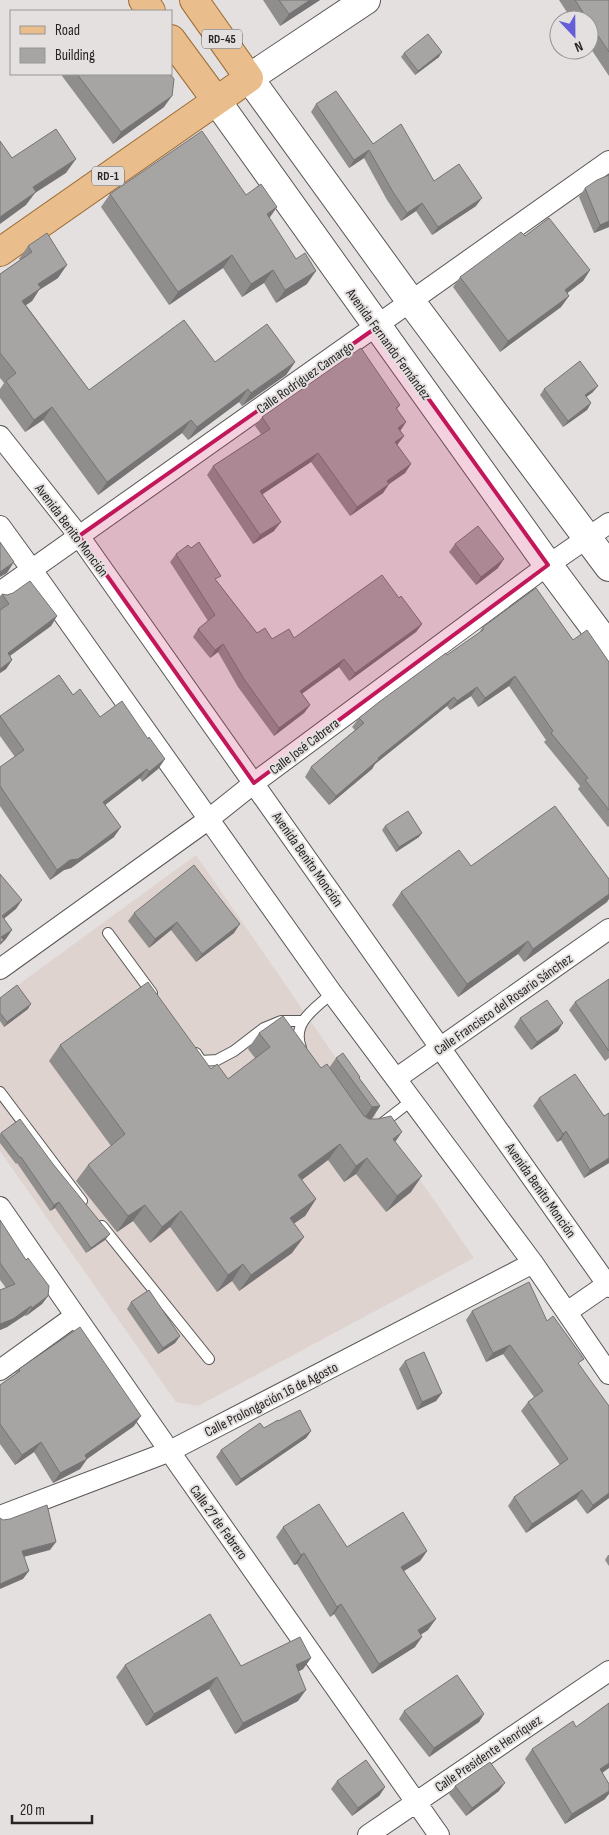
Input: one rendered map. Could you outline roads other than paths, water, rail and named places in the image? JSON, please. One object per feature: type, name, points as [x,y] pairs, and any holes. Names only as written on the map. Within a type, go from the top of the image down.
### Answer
[{"type":"main road","name":"RD-45","points":[[194,0],[412,302],[598,530],[609,567]]},
{"type":"main road","name":"RD-1","points":[[0,252],[216,100],[366,0]]},
{"type":"main road","name":"Avenida Fernando Fernández","points":[[172,40],[548,566],[609,647]]},
{"type":"street","name":"Calle Rodríguez Camargo","points":[[0,592],[609,161]]},
{"type":"street","name":"Avenida Benito Monción","points":[[0,436],[79,536],[608,1285]]},
{"type":"street","points":[[0,526],[332,994],[397,1078],[411,1102],[533,1263],[609,1374]]},
{"type":"street","name":"Calle José Cabrera","points":[[0,969],[209,819],[254,783],[598,530]]},
{"type":"street","name":"Calle Francisco del Rosario Sánchez","points":[[397,1078],[609,929]]},
{"type":"street","name":"Calle 27 de Febrero","points":[[0,1207],[168,1452],[262,1582],[439,1835]]},
{"type":"street","name":"Calle Prolongación 16 de Agosto","points":[[0,1516],[168,1452],[533,1263]]},
{"type":"street","points":[[567,1312],[608,1285]]},
{"type":"street","points":[[0,1370],[75,1316]]},
{"type":"street","name":"Calle Presidente Henríquez","points":[[368,1835],[609,1670]]},
{"type":"lane","points":[[108,933],[161,1005]]},
{"type":"lane","points":[[308,1058],[298,1039],[298,1029],[302,1022],[332,994]]},
{"type":"lane","points":[[190,1045],[201,1061],[218,1060],[234,1051],[264,1028],[282,1021],[302,1022]]},
{"type":"lane","points":[[0,1092],[92,1212],[210,1358]]},
{"type":"lane","points":[[368,1129],[377,1127],[387,1121],[411,1102]]}]
